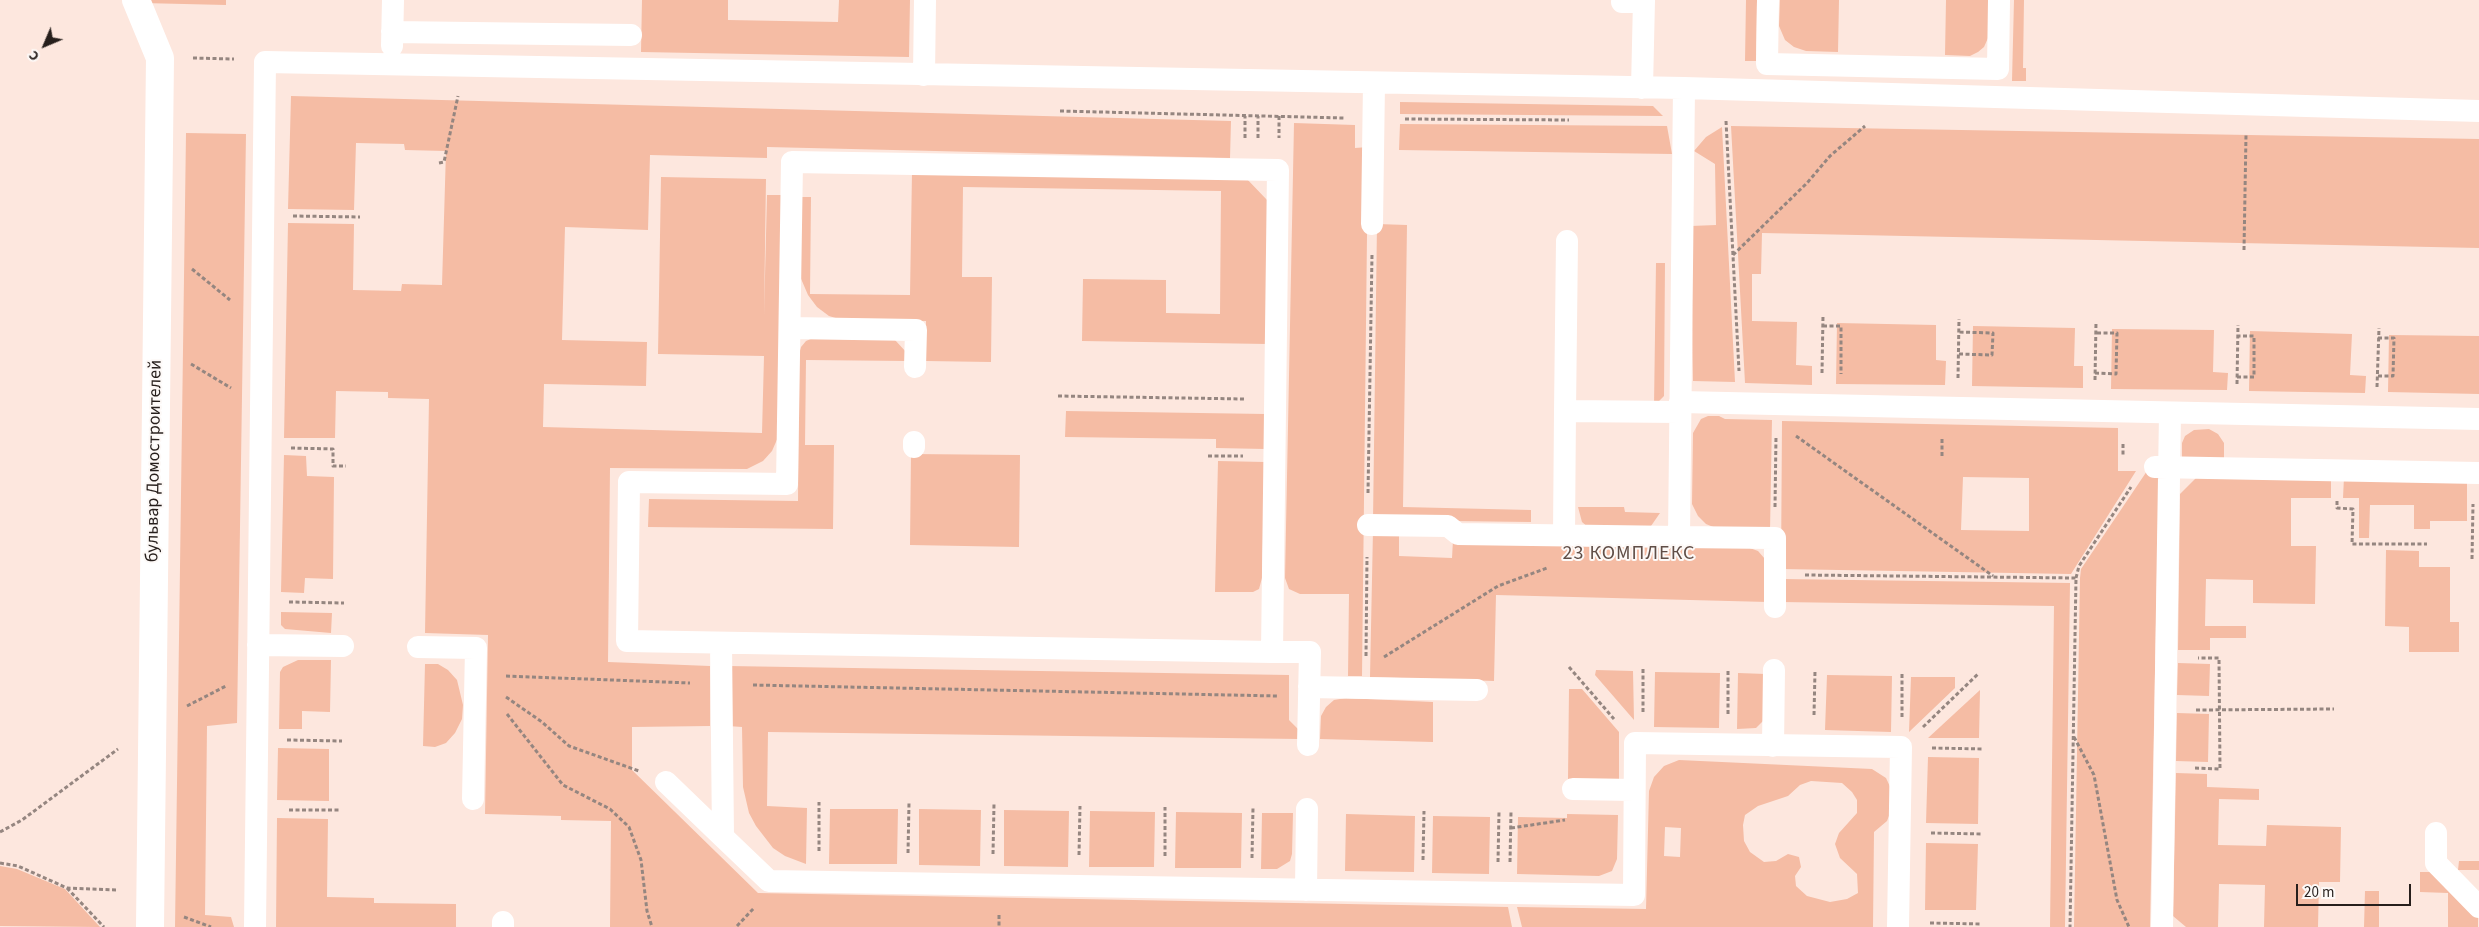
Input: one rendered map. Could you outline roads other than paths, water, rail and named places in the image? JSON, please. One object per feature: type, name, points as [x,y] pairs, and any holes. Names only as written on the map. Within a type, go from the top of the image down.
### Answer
[{"type":"street","name":"бульвар Домостроителей","points":[[136,0],[160,58],[150,927]]},
{"type":"lane","points":[[392,65],[393,0]]},
{"type":"lane","points":[[924,74],[925,0]]},
{"type":"lane","points":[[1768,0],[1767,64],[1998,69],[1999,0]]},
{"type":"lane","points":[[1622,2],[1644,1],[1642,88]]},
{"type":"lane","points":[[392,32],[631,35]]},
{"type":"lane","points":[[255,927],[265,62],[1684,88],[2479,111]]},
{"type":"lane","points":[[1372,224],[1374,83]]},
{"type":"lane","points":[[1679,537],[1684,88]]},
{"type":"lane","points":[[1272,652],[1278,170],[792,162],[788,484],[629,482],[627,641],[1272,652],[1310,652],[1308,745]]},
{"type":"lane","points":[[1567,241],[1565,411],[1570,536]]},
{"type":"lane","points":[[790,328],[916,330],[915,368]]},
{"type":"lane","points":[[1565,411],[1740,404],[2479,419]]},
{"type":"lane","points":[[2162,927],[2166,658],[2162,467],[2170,412]]},
{"type":"lane","points":[[2162,467],[2476,473]]},
{"type":"lane","points":[[1368,526],[1448,526],[1458,534],[1775,538],[1775,607]]},
{"type":"lane","points":[[721,643],[723,837]]},
{"type":"lane","points":[[258,644],[343,646]]},
{"type":"lane","points":[[418,647],[476,648],[473,799]]},
{"type":"lane","points":[[1772,746],[1774,670]]},
{"type":"lane","points":[[1309,692],[1366,680],[1478,690]]},
{"type":"lane","points":[[666,782],[769,881],[1634,895],[1634,790],[1639,743],[1901,748],[1898,925]]},
{"type":"lane","points":[[1579,789],[1634,790]]},
{"type":"lane","points":[[1306,890],[1307,809]]},
{"type":"lane","points":[[2436,833],[2436,863],[2479,907]]},
{"type":"district","name":"23 КОМПЛЕКС","points":[[1629,555]]}]
